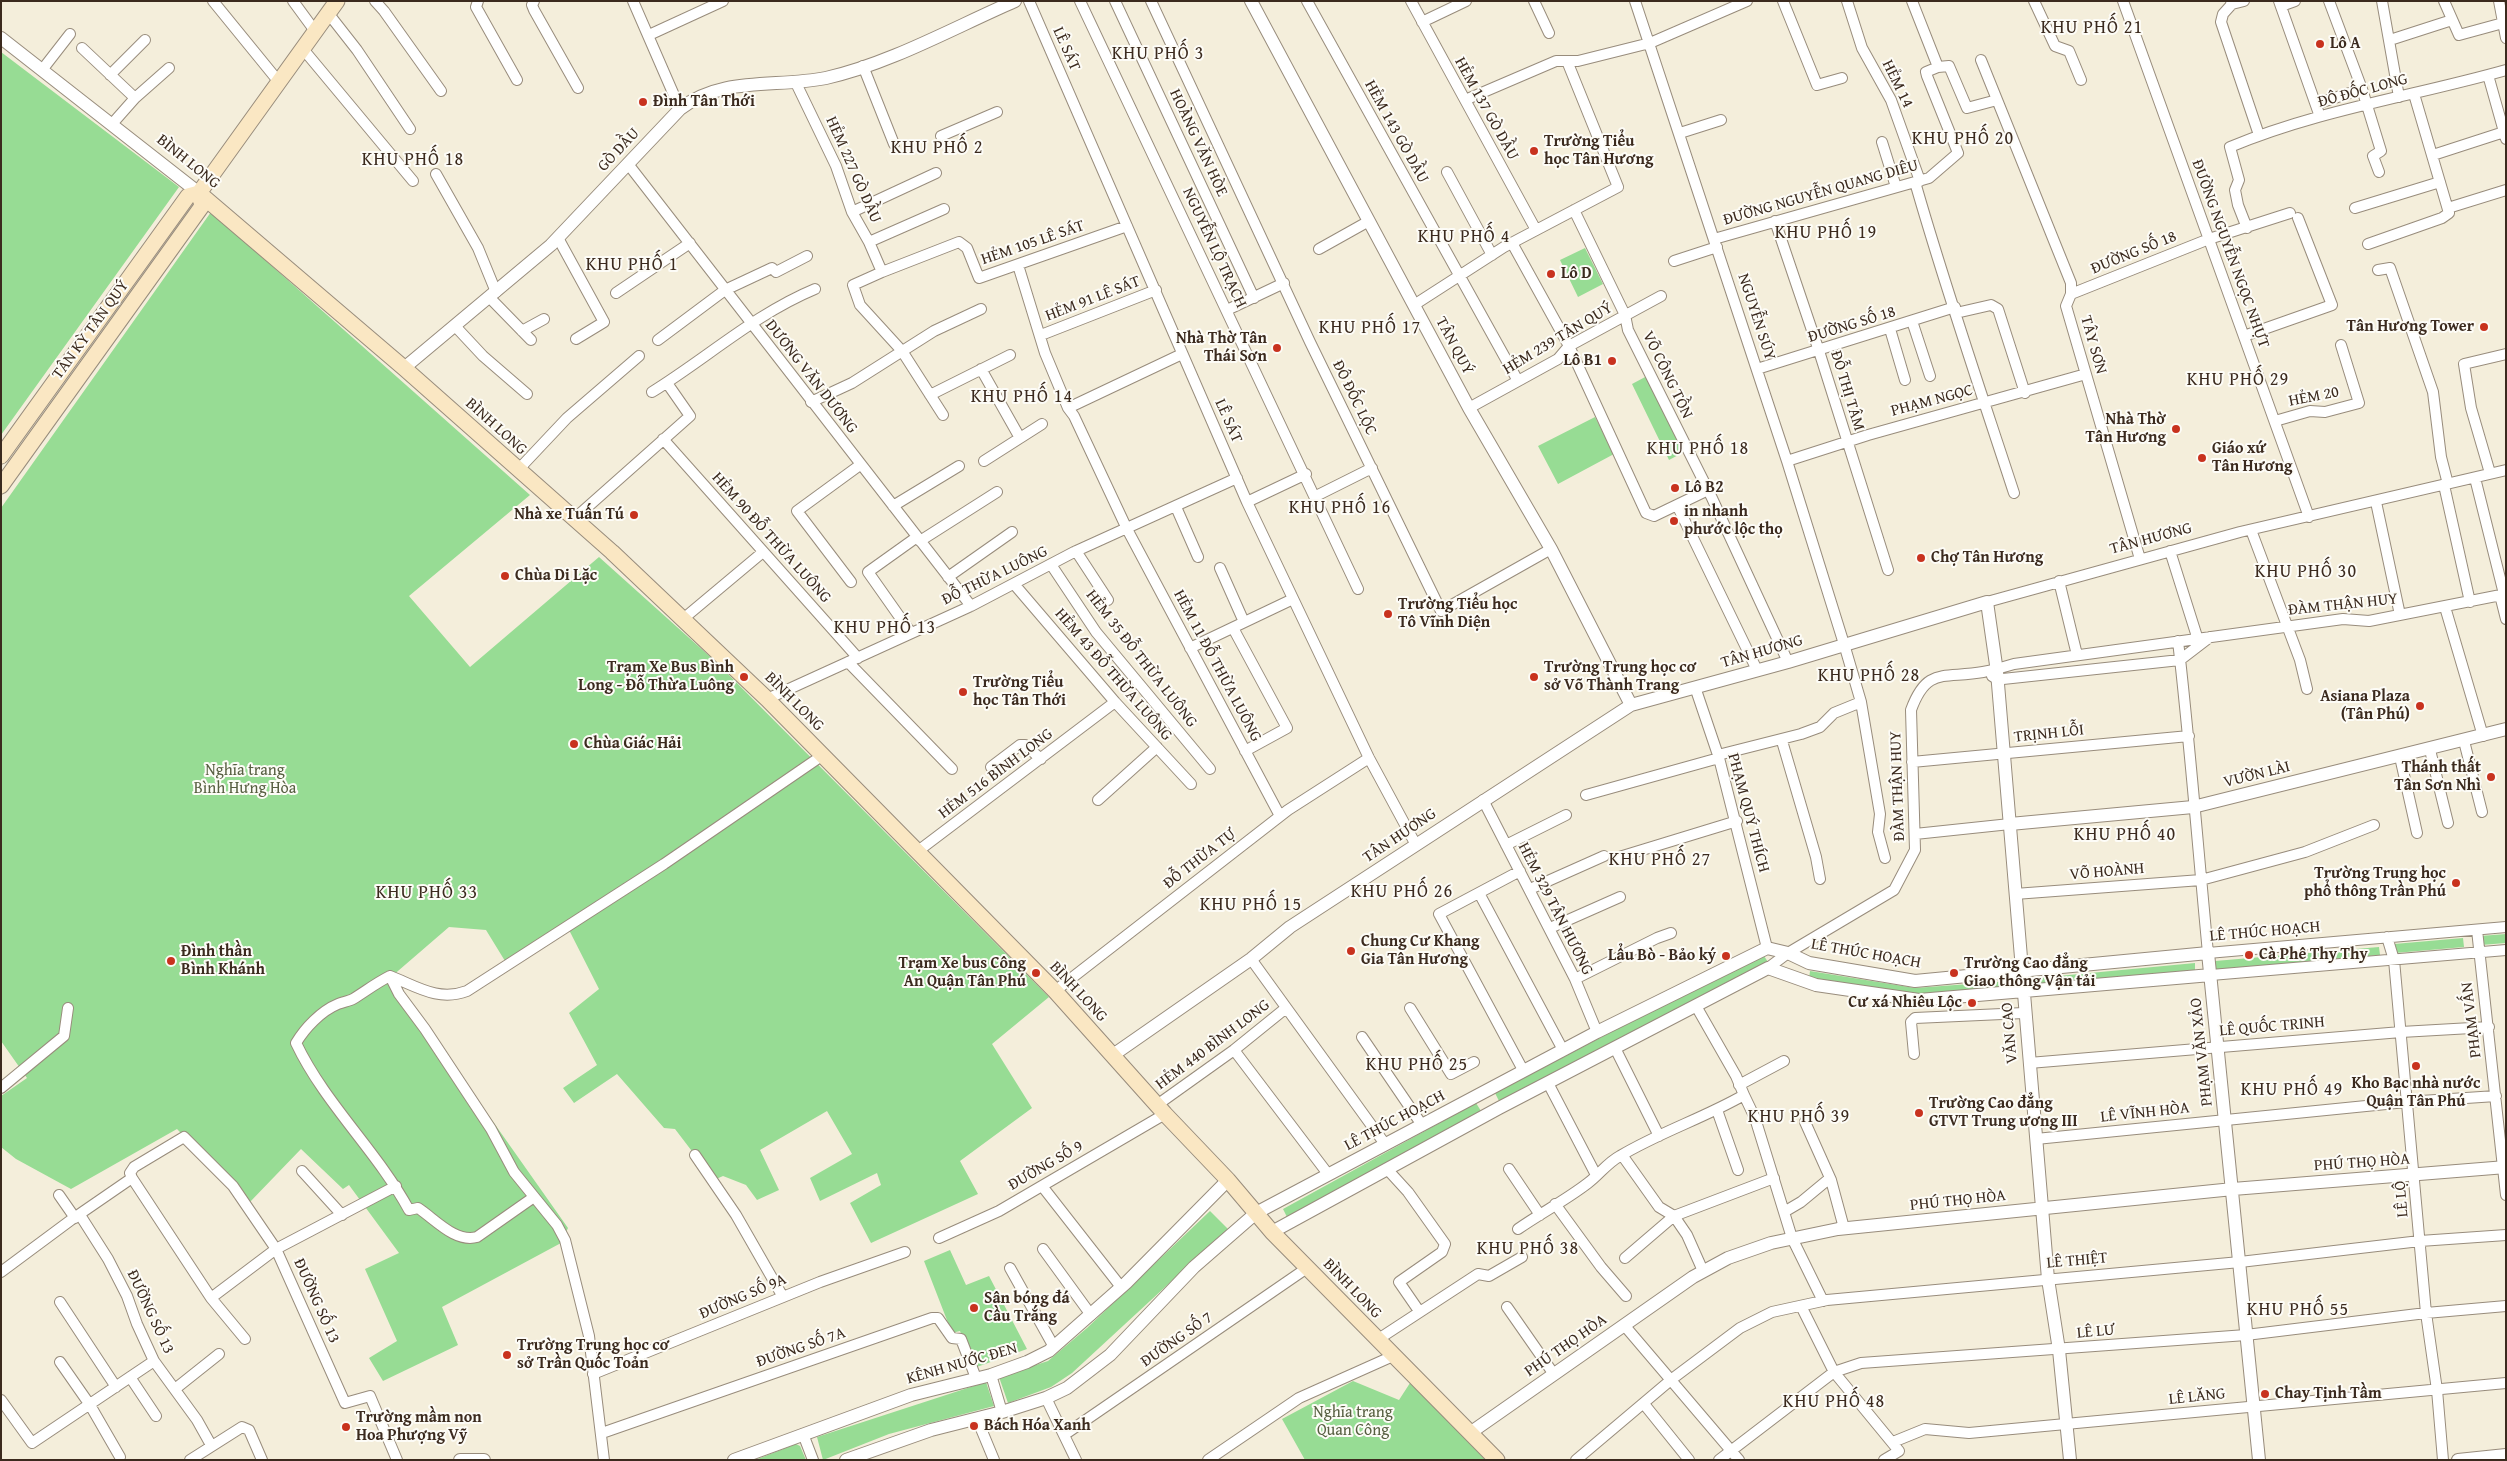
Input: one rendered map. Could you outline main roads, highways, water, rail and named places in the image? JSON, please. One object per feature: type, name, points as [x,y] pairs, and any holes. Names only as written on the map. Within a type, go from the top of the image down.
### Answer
[{"type":"main road","name":"TÂN KỲ TÂN QUÝ","points":[[1,456],[188,196],[199,193],[333,7]]},
{"type":"main road","name":"TÂN KỲ TÂN QUÝ","points":[[1,486],[202,206],[199,193]]},
{"type":"main road","name":"BÌNH LONG","points":[[199,193],[404,368],[574,519],[767,699],[1055,991],[1161,1110],[1228,1180],[1272,1232],[1497,1460]]},
{"type":"place","name":"Lô A","points":[[2320,44]]},
{"type":"place","name":"Đình Tân Thới","points":[[643,102]]},
{"type":"place","name":"Trường Tiểu học Tân Hương","points":[[1534,151]]},
{"type":"place","name":"Lô D","points":[[1551,274]]},
{"type":"place","name":"Tân Hương Tower","points":[[2484,327]]},
{"type":"place","name":"Nhà Thờ Tân Thái Sơn","points":[[1277,348]]},
{"type":"place","name":"Lô B1","points":[[1612,361]]},
{"type":"place","name":"Nhà Thờ Tân Hương","points":[[2176,429]]},
{"type":"place","name":"Giáo xứ Tân Hương","points":[[2202,458]]},
{"type":"place","name":"Lô B2","points":[[1675,488]]},
{"type":"place","name":"Nhà xe Tuấn Tú","points":[[634,515]]},
{"type":"place","name":"in nhanh phước lộc thọ","points":[[1674,521]]},
{"type":"place","name":"Chợ Tân Hương","points":[[1921,558]]},
{"type":"place","name":"Chùa Di Lặc","points":[[505,576]]},
{"type":"place","name":"Trường Tiểu học Tô Vĩnh Diện","points":[[1388,614]]},
{"type":"place","name":"Trạm Xe Bus Bình Long - Đỗ Thừa Luông","points":[[744,677]]},
{"type":"place","name":"Trường Trung học cơ sở Võ Thành Trang","points":[[1534,677]]},
{"type":"place","name":"Trường Tiểu học Tân Thới","points":[[963,692]]},
{"type":"place","name":"Asiana Plaza (Tân Phú)","points":[[2420,706]]},
{"type":"place","name":"Chùa Giác Hải","points":[[574,744]]},
{"type":"place","name":"Thánh thất Tân Sơn Nhì","points":[[2491,777]]},
{"type":"place","name":"Trường Trung học phổ thông Trần Phú","points":[[2456,883]]},
{"type":"place","name":"Chung Cư Khang Gia Tân Hương","points":[[1351,951]]},
{"type":"place","name":"Cà Phê Thy Thy","points":[[2249,955]]},
{"type":"place","name":"Lẩu Bò - Bảo ký","points":[[1726,956]]},
{"type":"place","name":"Đình thần Bình Khánh","points":[[171,961]]},
{"type":"place","name":"Trạm Xe bus Công An Quận Tân Phú","points":[[1036,973]]},
{"type":"place","name":"Trường Cao đẳng Giao thông Vận tải","points":[[1954,973]]},
{"type":"place","name":"Cư xá Nhiêu Lộc","points":[[1972,1003]]},
{"type":"place","name":"Kho Bạc nhà nước Quận Tân Phú","points":[[2416,1066]]},
{"type":"place","name":"Trường Cao đẳng GTVT Trung ương III","points":[[1919,1113]]},
{"type":"place","name":"Sân bóng đá Cầu Trắng","points":[[974,1308]]},
{"type":"place","name":"Trường Trung học cơ sở Trần Quốc Toản","points":[[507,1355]]},
{"type":"place","name":"Chay Tịnh Tầm","points":[[2265,1394]]},
{"type":"place","name":"Bách Hóa Xanh","points":[[974,1426]]},
{"type":"place","name":"Trường mầm non Hoa Phượng Vỹ","points":[[346,1427]]},
{"type":"district","name":"KHU PHỐ 21","points":[[2092,28]]},
{"type":"district","name":"KHU PHỐ 3","points":[[1158,54]]},
{"type":"district","name":"KHU PHỐ 20","points":[[1963,139]]},
{"type":"district","name":"KHU PHỐ 2","points":[[937,148]]},
{"type":"district","name":"KHU PHỐ 18","points":[[413,160]]},
{"type":"district","name":"KHU PHỐ 19","points":[[1826,233]]},
{"type":"district","name":"KHU PHỐ 4","points":[[1464,237]]},
{"type":"district","name":"KHU PHỐ 1","points":[[632,265]]},
{"type":"district","name":"KHU PHỐ 17","points":[[1370,328]]},
{"type":"district","name":"KHU PHỐ 29","points":[[2238,380]]},
{"type":"district","name":"KHU PHỐ 14","points":[[1022,397]]},
{"type":"district","name":"KHU PHỐ 18","points":[[1698,449]]},
{"type":"district","name":"KHU PHỐ 16","points":[[1340,508]]},
{"type":"district","name":"KHU PHỐ 30","points":[[2306,572]]},
{"type":"district","name":"KHU PHỐ 13","points":[[885,628]]},
{"type":"district","name":"KHU PHỐ 28","points":[[1869,676]]},
{"type":"district","name":"KHU PHỐ 40","points":[[2125,835]]},
{"type":"district","name":"KHU PHỐ 27","points":[[1660,860]]},
{"type":"district","name":"KHU PHỐ 26","points":[[1402,892]]},
{"type":"district","name":"KHU PHỐ 33","points":[[427,893]]},
{"type":"district","name":"KHU PHỐ 15","points":[[1251,905]]},
{"type":"district","name":"KHU PHỐ 25","points":[[1417,1065]]},
{"type":"district","name":"KHU PHỐ 49","points":[[2292,1090]]},
{"type":"district","name":"KHU PHỐ 39","points":[[1799,1117]]},
{"type":"district","name":"KHU PHỐ 38","points":[[1528,1249]]},
{"type":"district","name":"KHU PHỐ 55","points":[[2298,1310]]},
{"type":"district","name":"KHU PHỐ 48","points":[[1834,1402]]},
{"type":"park label","name":"Nghĩa trang Bình Hưng Hòa","points":[[245,780]]},
{"type":"park label","name":"Nghĩa trang Quan Công","points":[[1353,1422]]}]
